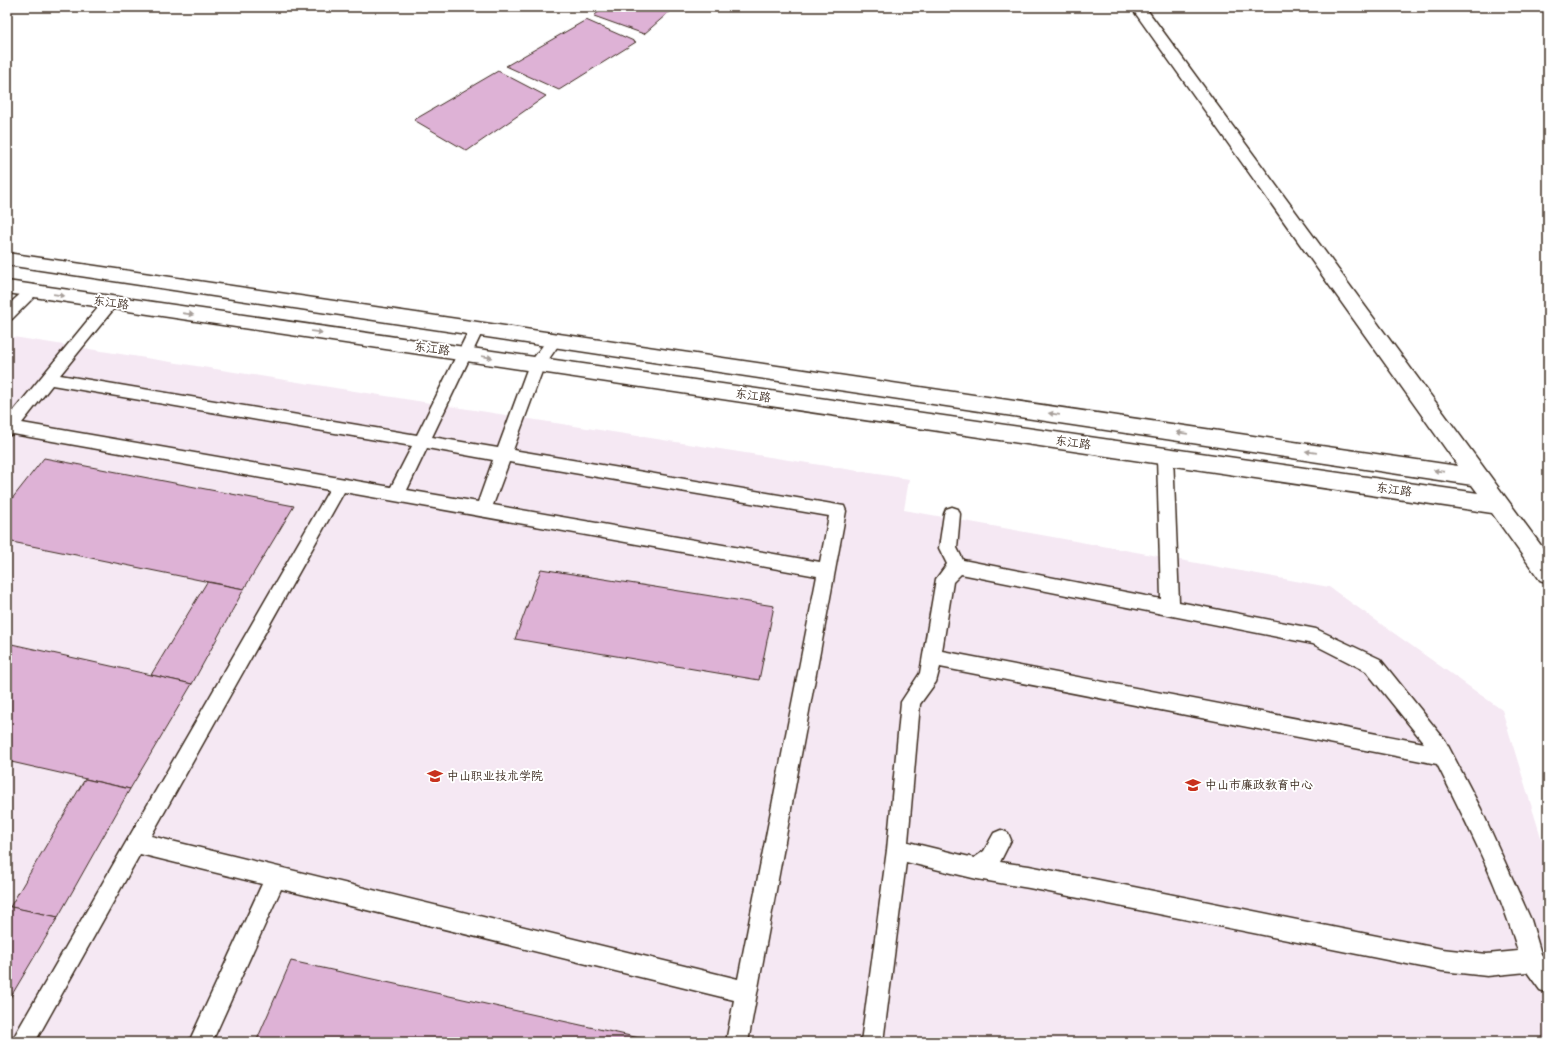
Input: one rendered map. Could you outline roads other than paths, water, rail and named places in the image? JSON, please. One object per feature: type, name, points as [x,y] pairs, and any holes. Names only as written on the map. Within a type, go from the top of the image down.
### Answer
[{"type":"street","points":[[1138,7],[1548,573]]},
{"type":"street","points":[[7,259],[1478,477]]},
{"type":"street","name":"东江路","points":[[7,287],[1498,505]]},
{"type":"lane","points":[[7,315],[32,291]]},
{"type":"lane","points":[[111,302],[8,428],[826,570]]},
{"type":"lane","points":[[396,495],[423,442],[463,354],[477,328]]},
{"type":"lane","points":[[483,510],[537,364],[555,340]]},
{"type":"lane","points":[[48,379],[838,511],[737,1042]]},
{"type":"lane","points":[[1165,456],[1170,608]]},
{"type":"lane","points":[[22,1042],[340,485]]},
{"type":"lane","points":[[952,514],[948,548],[957,566]]},
{"type":"lane","points":[[957,566],[1316,637],[1373,664],[1438,746],[1474,816],[1520,920],[1532,960],[1548,982]]},
{"type":"lane","points":[[872,1042],[897,850],[911,702],[929,676],[945,580],[957,566]]},
{"type":"lane","points":[[933,657],[1443,756]]},
{"type":"lane","points":[[977,868],[991,858],[1000,840]]},
{"type":"lane","points":[[136,843],[746,992]]},
{"type":"lane","points":[[897,850],[977,868],[1029,877],[1442,960],[1487,965],[1532,960]]},
{"type":"lane","points":[[200,1042],[276,877]]},
{"type":"place","name":"中山职业技术学院","points":[[435,776]]},
{"type":"place","name":"中山市廉政教育中心","points":[[1193,785]]}]
